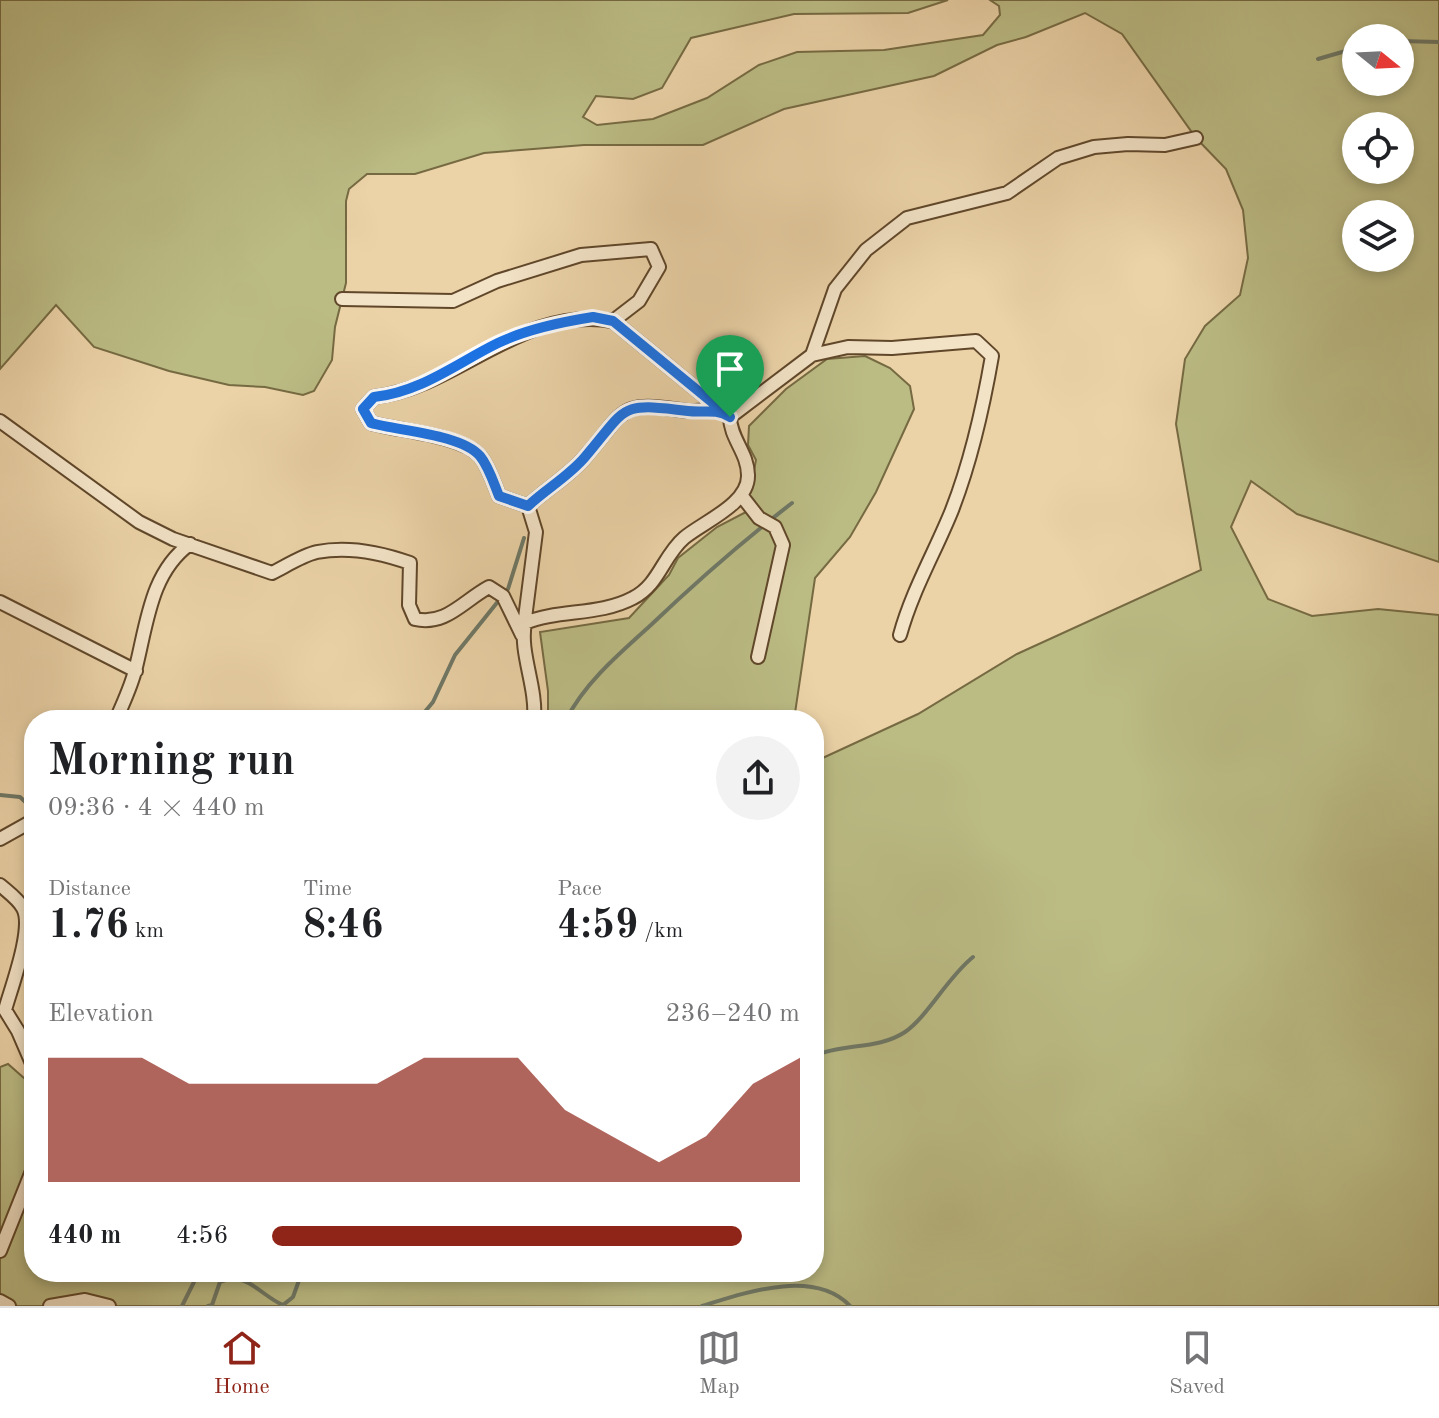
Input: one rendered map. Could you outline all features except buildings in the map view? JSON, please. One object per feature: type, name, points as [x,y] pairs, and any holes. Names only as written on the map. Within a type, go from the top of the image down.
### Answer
[{"type":"street","points":[[812,355],[835,289],[866,250],[907,218],[1007,193],[1058,158],[1094,147],[1165,145],[1196,138]]},
{"type":"street","points":[[342,299],[453,301],[497,281],[581,255],[651,249],[659,267],[639,301],[613,321]]},
{"type":"street","points":[[528,506],[499,496],[481,457],[470,447],[427,434],[371,423],[363,409],[374,397],[399,394],[499,343],[593,317],[613,321],[730,417]]},
{"type":"street","points":[[730,417],[812,355],[848,347],[892,348],[976,341],[992,356],[984,407],[952,509],[906,610],[900,635]]},
{"type":"street","points":[[528,506],[584,458],[619,414],[634,408],[660,406],[691,411],[717,410],[730,417]]},
{"type":"street","points":[[523,631],[534,619],[598,610],[634,598],[656,580],[681,540],[741,495],[749,476],[743,451],[730,431],[730,417]]},
{"type":"street","points":[[0,421],[139,522],[237,564],[272,573],[315,552],[359,552],[396,558],[410,563],[409,605],[415,619],[431,623],[489,587],[503,596],[523,631],[535,710]]},
{"type":"street","points":[[741,495],[759,518],[775,527],[783,545],[758,657]]},
{"type":"street","points":[[523,631],[536,532],[528,506]]},
{"type":"street","points":[[120,710],[136,671],[146,622],[161,576],[174,555],[190,544]]},
{"type":"street","points":[[0,602],[136,671]]},
{"type":"street","points":[[0,839],[24,826]]},
{"type":"street","points":[[0,885],[16,899],[24,913]]},
{"type":"street","points":[[24,932],[5,1010],[24,1045]]},
{"type":"street","points":[[0,1251],[24,1191]]},
{"type":"street","points":[[50,1306],[85,1300],[109,1306]]},
{"type":"street","points":[[0,1301],[9,1306]]},
{"type":"green space","points":[[0,0],[948,0],[908,13],[794,14],[691,38],[662,88],[633,99],[596,96],[583,117],[597,125],[653,119],[707,98],[759,65],[797,52],[884,50],[983,35],[1000,15],[999,6],[990,0],[1439,0],[1439,562],[1297,514],[1251,481],[1231,527],[1268,599],[1312,616],[1378,609],[1439,615],[1439,1306],[0,1306],[0,1067],[8,1064],[24,1078],[24,1282],[824,1282],[824,757],[918,714],[1017,654],[1201,570],[1176,424],[1185,359],[1205,326],[1240,295],[1248,258],[1243,210],[1226,169],[1196,138],[1122,34],[1085,13],[997,45],[934,76],[784,109],[703,145],[584,145],[484,153],[415,174],[367,174],[349,189],[346,201],[346,283],[335,327],[332,360],[314,391],[303,395],[265,387],[229,385],[169,371],[94,347],[56,305],[0,369]]},
{"type":"green space","points":[[865,356],[890,368],[910,386],[914,409],[876,492],[850,537],[815,578],[795,710],[548,710],[540,632],[629,618],[669,575],[678,558],[717,527],[746,512],[756,460],[748,445],[749,426],[786,389],[827,359]]},
{"type":"waterway","points":[[1414,41],[1439,42]]},
{"type":"waterway","points":[[1318,59],[1342,52]]},
{"type":"waterway","points":[[572,710],[593,680],[616,657],[720,562],[792,503]]},
{"type":"waterway","points":[[426,710],[455,655],[508,589],[524,538]]},
{"type":"waterway","points":[[0,795],[20,797],[24,801]]},
{"type":"waterway","points":[[824,1052],[883,1042],[905,1032],[973,957]]},
{"type":"waterway","points":[[182,1306],[194,1282]]},
{"type":"waterway","points":[[208,1306],[212,1305],[220,1282]]},
{"type":"waterway","points":[[246,1282],[283,1305],[293,1297],[298,1282]]},
{"type":"waterway","points":[[702,1306],[758,1290],[798,1286],[818,1288],[850,1306]]},
{"type":"route","points":[[593,317],[613,321],[701,390],[730,417],[717,410],[691,411],[660,406],[634,408],[619,414],[584,458],[528,506],[499,496],[481,457],[470,447],[427,434],[399,431],[371,423],[363,409],[374,397],[399,394],[499,343],[546,326],[593,317]]}]
